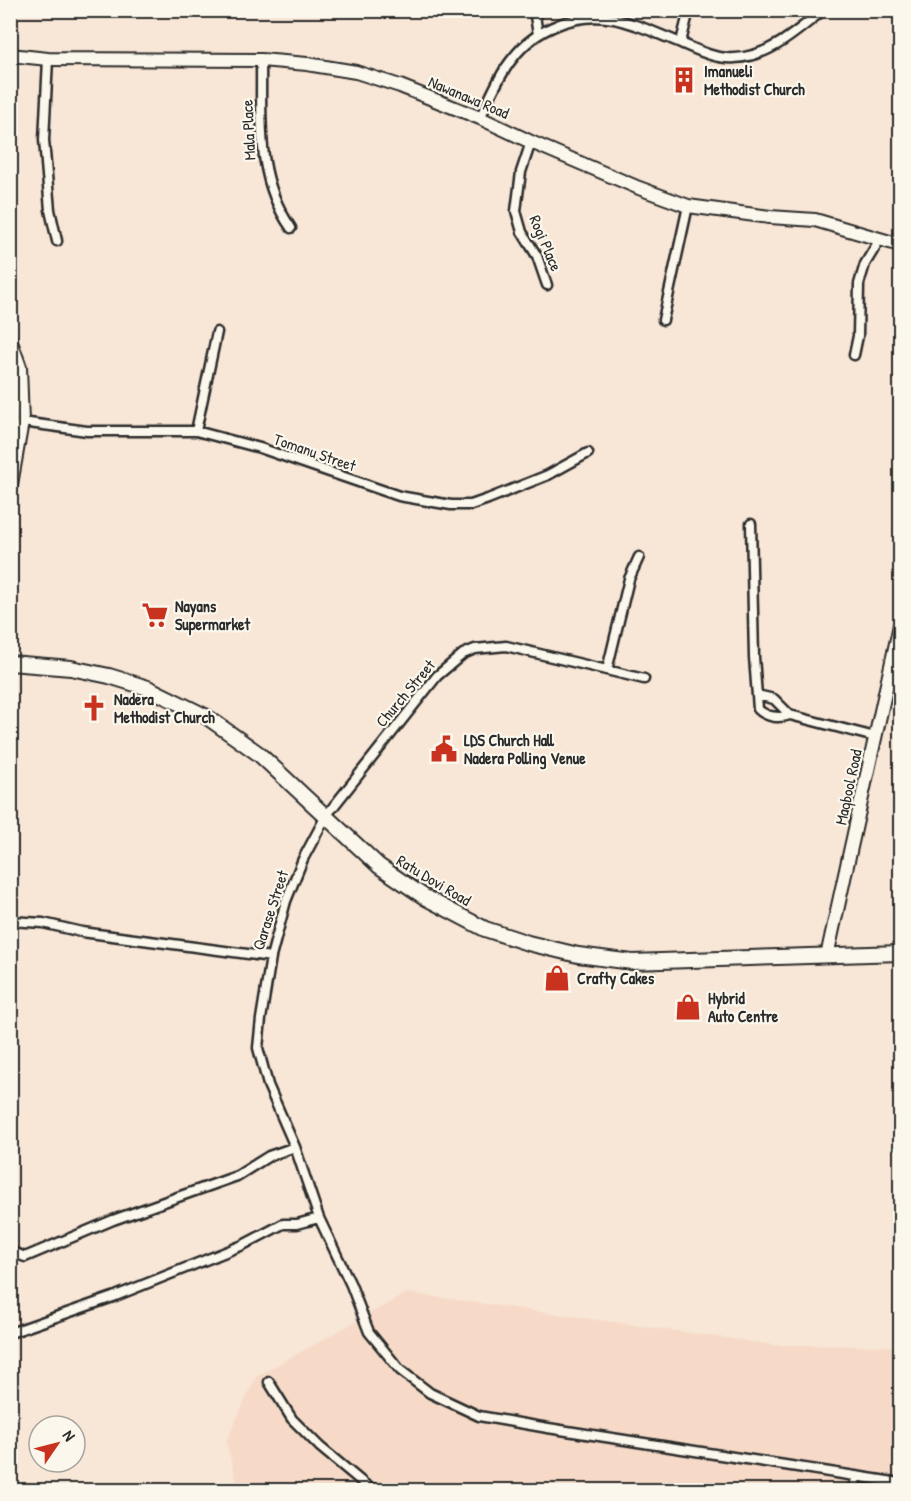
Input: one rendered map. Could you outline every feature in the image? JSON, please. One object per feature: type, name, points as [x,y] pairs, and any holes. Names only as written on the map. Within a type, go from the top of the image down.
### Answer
[{"type":"main road","name":"Ratu Dovi Road","points":[[10,663],[71,669],[109,676],[148,688],[207,717],[259,754],[379,866],[426,898],[485,929],[528,943],[578,955],[632,962],[900,953]]},
{"type":"street","points":[[534,10],[538,34]]},
{"type":"street","points":[[681,42],[689,10]]},
{"type":"street","points":[[480,118],[512,58],[538,34],[558,24],[597,18],[615,20],[723,58],[754,56],[790,36],[822,11]]},
{"type":"street","name":"Nawanawa Road","points":[[10,55],[48,59],[261,60],[356,72],[400,86],[480,118],[639,188],[688,206],[770,217],[815,220],[900,245]]},
{"type":"street","points":[[48,59],[44,140],[50,210],[57,241]]},
{"type":"street","name":"Mala Place","points":[[261,60],[262,138],[265,169],[279,211],[291,228]]},
{"type":"street","name":"Rogi Place","points":[[531,142],[521,172],[516,211],[522,232],[537,256],[547,285]]},
{"type":"street","points":[[663,320],[688,206]]},
{"type":"street","points":[[854,355],[858,336],[859,284],[866,264],[880,239]]},
{"type":"street","points":[[196,431],[217,332]]},
{"type":"street","points":[[10,339],[20,367],[22,422],[10,490]]},
{"type":"street","name":"Tomanu Street","points":[[22,422],[87,431],[196,431],[260,448],[399,496],[452,505],[471,505],[488,499],[548,475],[588,453]]},
{"type":"street","points":[[751,524],[754,657],[757,706],[760,712],[779,717],[790,715],[875,737]]},
{"type":"street","points":[[607,670],[629,579],[639,557]]},
{"type":"street","name":"Maqbool Road","points":[[827,956],[900,625]]},
{"type":"street","name":"Church Street","points":[[326,816],[436,676],[463,654],[475,649],[506,646],[644,679]]},
{"type":"street","points":[[757,695],[774,699],[790,715]]},
{"type":"street","name":"Qarase Street","points":[[326,816],[303,859],[290,891],[270,957],[258,1048],[268,1085],[295,1148],[319,1218],[351,1285],[369,1332],[400,1371],[430,1393],[479,1416],[900,1483]]},
{"type":"street","points":[[10,921],[43,923],[82,932],[270,957]]},
{"type":"street","points":[[10,1251],[25,1257],[113,1220],[237,1176],[269,1156],[295,1148]]},
{"type":"street","points":[[10,1333],[113,1297],[264,1235],[283,1224],[297,1224],[319,1218]]},
{"type":"street","points":[[269,1382],[292,1419],[370,1489]]},
{"type":"street","points":[[854,1491],[856,1477]]},
{"type":"shaded area","points":[[407,1293],[774,1345],[900,1346],[900,1490],[239,1490],[226,1442],[256,1377]]},
{"type":"waterway","points":[[894,1148],[900,1148]]},
{"type":"place","name":"Imanueli Methodist Church","points":[[684,80]]},
{"type":"place","name":"Nayans Supermarket","points":[[155,615]]},
{"type":"place","name":"Nadera Methodist Church","points":[[94,708]]},
{"type":"place","name":"LDS Church Hall Nadera Polling Venue","points":[[444,749]]},
{"type":"place","name":"Crafty Cakes","points":[[557,978]]},
{"type":"place","name":"Hybrid Auto Centre","points":[[688,1007]]}]
